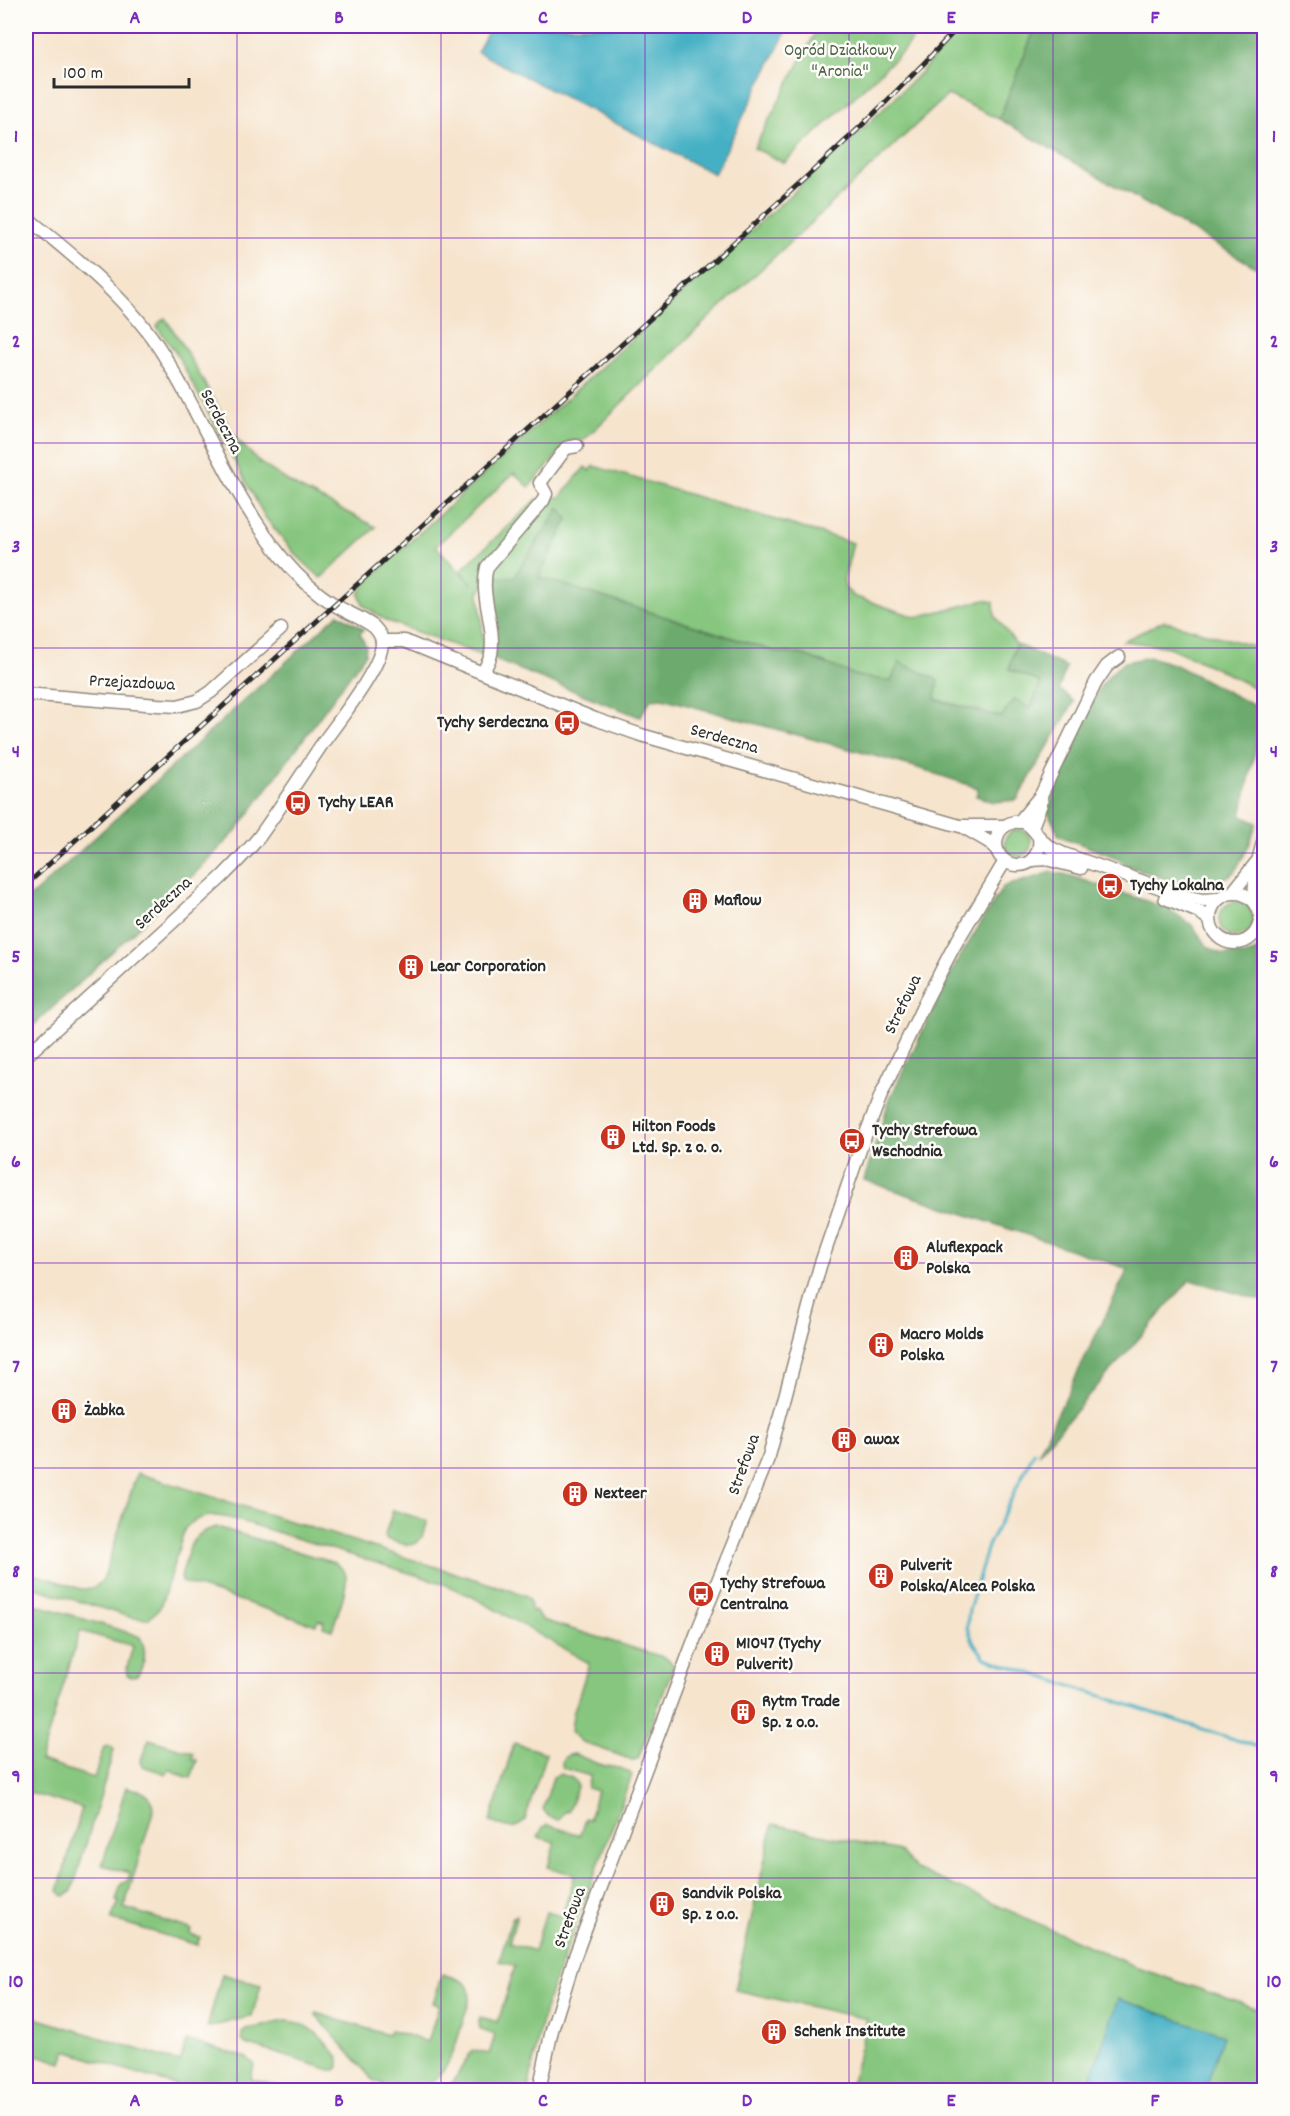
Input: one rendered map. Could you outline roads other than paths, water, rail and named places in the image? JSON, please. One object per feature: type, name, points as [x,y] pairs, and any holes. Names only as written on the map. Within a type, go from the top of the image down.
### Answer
[{"type":"street","name":"Serdeczna","points":[[26,217],[89,270],[119,298],[141,324],[162,353],[245,505],[265,537],[295,573],[334,605],[374,627],[382,641],[377,662],[363,685],[278,810],[247,851],[222,877],[26,1056]]},
{"type":"street","points":[[483,672],[491,655],[484,580],[488,567],[543,501],[546,494],[540,483],[566,448],[577,446]]},
{"type":"street","name":"Przejazdowa","points":[[26,694],[177,706],[196,701],[211,692],[281,629]]},
{"type":"street","name":"Serdeczna","points":[[382,641],[404,641],[635,734],[960,826],[989,842],[996,849]]},
{"type":"street","points":[[1119,657],[1107,666],[1096,682],[1041,795],[1019,822],[1005,826],[996,838],[996,849],[1005,861],[1016,866],[1032,860],[1046,859],[1083,869],[1176,902],[1209,919]]},
{"type":"street","points":[[1032,860],[1039,849],[1035,832],[1041,795]]},
{"type":"street","points":[[1019,822],[1035,832],[1048,846],[1064,854],[1184,896],[1203,900],[1217,899]]},
{"type":"street","name":"Serdeczna","points":[[960,826],[1005,826]]},
{"type":"street","points":[[1256,902],[1244,894],[1233,892],[1217,899],[1209,919],[1214,933],[1226,942],[1240,943],[1253,936],[1257,930],[1260,916],[1254,888],[1257,862],[1264,840]]},
{"type":"street","name":"Strefowa","points":[[539,2091],[552,2030],[575,1956],[699,1627],[769,1456],[822,1260],[862,1144],[881,1095],[925,1002],[953,948],[1005,861]]},
{"type":"street","points":[[1233,892],[1257,862]]},
{"type":"water","points":[[491,26],[789,26],[714,174],[477,52]]},
{"type":"water","points":[[1118,1999],[1224,2035],[1205,2090],[1087,2090]]},
{"type":"waterway","points":[[1034,1452],[988,1546],[969,1610],[967,1627],[974,1643],[985,1658],[1264,1749]]},
{"type":"railway","points":[[26,885],[833,153],[959,26]]},
{"type":"place","name":"Tychy Serdeczna","points":[[567,723]]},
{"type":"place","name":"Tychy LEAR","points":[[298,803]]},
{"type":"place","name":"Tychy Lokalna","points":[[1110,886]]},
{"type":"place","name":"Maflow","points":[[695,901]]},
{"type":"place","name":"Lear Corporation","points":[[411,967]]},
{"type":"place","name":"Hilton Foods Ltd. Sp. z o. o.","points":[[613,1137]]},
{"type":"place","name":"Tychy Strefowa Wschodnia","points":[[852,1141]]},
{"type":"place","name":"Aluflexpack Polska","points":[[906,1258]]},
{"type":"place","name":"Macro Molds Polska","points":[[881,1345]]},
{"type":"place","name":"Żabka","points":[[64,1411]]},
{"type":"place","name":"awax","points":[[844,1440]]},
{"type":"place","name":"Nexteer","points":[[575,1494]]},
{"type":"place","name":"Pulverit Polska/Alcea Polska","points":[[881,1576]]},
{"type":"place","name":"Tychy Strefowa Centralna","points":[[701,1594]]},
{"type":"place","name":"M1047 (Tychy Pulverit)","points":[[717,1654]]},
{"type":"place","name":"Rytm Trade Sp. z o.o.","points":[[743,1712]]},
{"type":"place","name":"Sandvik Polska Sp. z o.o.","points":[[662,1904]]},
{"type":"place","name":"Schenk Institute","points":[[774,2032]]},
{"type":"park label","name":"Ogród Działkowy \"Aronia\"","points":[[840,61]]}]
